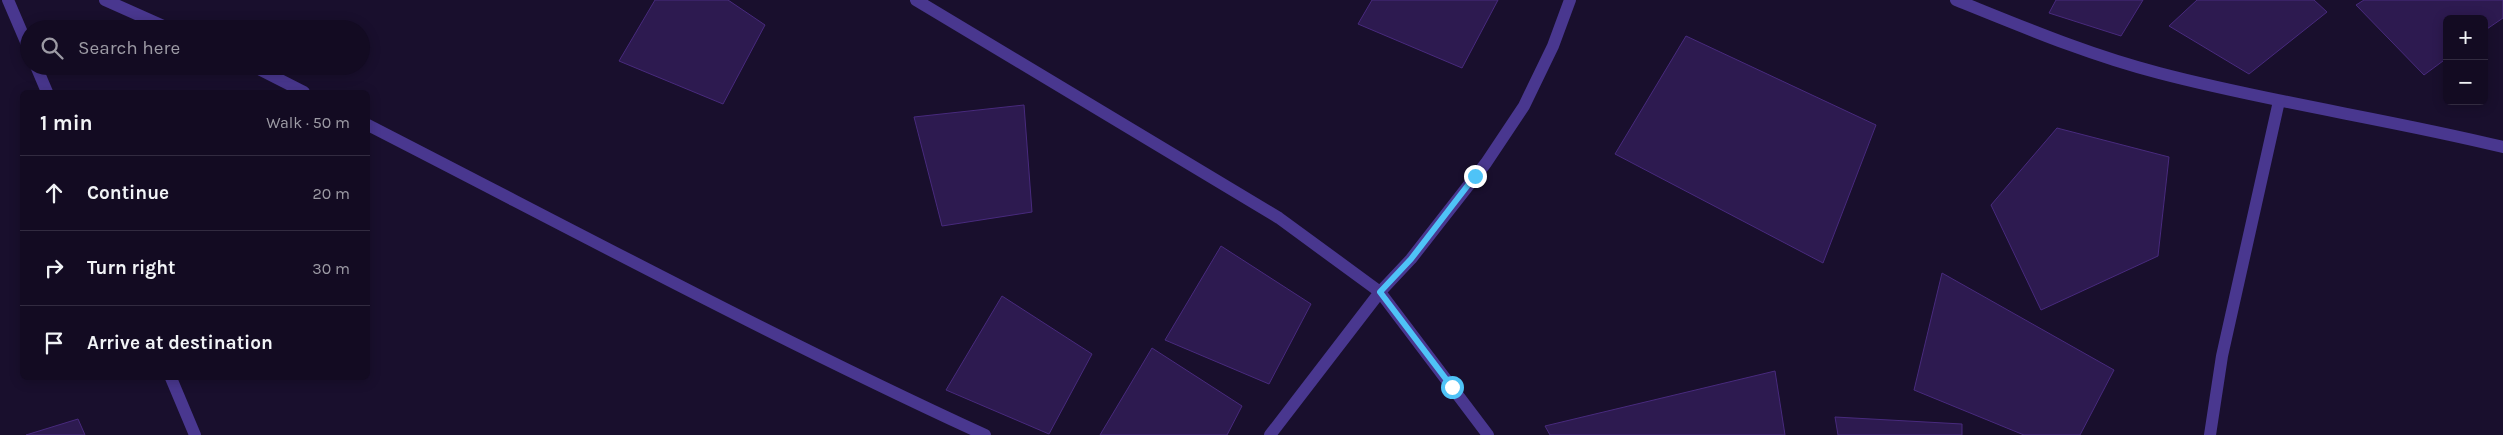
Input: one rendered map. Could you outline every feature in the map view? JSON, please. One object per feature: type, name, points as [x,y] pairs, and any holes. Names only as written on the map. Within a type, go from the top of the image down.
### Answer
[{"type":"street","points":[[8,0],[20,29]]},
{"type":"street","points":[[105,0],[150,20]]},
{"type":"street","points":[[916,0],[1279,218],[1380,292],[1488,435]]},
{"type":"street","points":[[1270,435],[1380,292],[1411,259],[1486,163],[1524,106],[1553,46],[1570,0]]},
{"type":"street","points":[[1956,0],[2087,51],[2157,73],[2279,101],[2503,147]]},
{"type":"street","points":[[40,75],[46,90]]},
{"type":"street","points":[[270,75],[300,90]]},
{"type":"street","points":[[2210,435],[2222,356],[2279,101]]},
{"type":"street","points":[[370,126],[729,312],[872,383],[985,435]]},
{"type":"street","points":[[172,380],[195,435]]},
{"type":"building","points":[[655,0],[728,0],[765,25],[723,104],[619,61]]},
{"type":"building","points":[[1372,0],[1498,0],[1462,68],[1358,24]]},
{"type":"building","points":[[2056,0],[2143,0],[2121,36],[2049,13]]},
{"type":"building","points":[[2197,0],[2314,0],[2327,12],[2249,74],[2169,26]]},
{"type":"building","points":[[2364,0],[2503,0],[2503,18],[2488,28],[2488,15],[2443,15],[2443,61],[2424,75],[2356,5]]},
{"type":"building","points":[[1686,36],[1876,125],[1823,263],[1615,154]]},
{"type":"building","points":[[1024,105],[1032,212],[942,226],[914,117]]},
{"type":"building","points":[[2057,128],[2169,157],[2158,256],[2041,310],[1991,205]]},
{"type":"building","points":[[1221,246],[1311,304],[1269,384],[1165,340]]},
{"type":"building","points":[[1942,273],[2114,370],[2080,435],[2024,435],[1914,390]]},
{"type":"building","points":[[1002,296],[1092,354],[1049,434],[946,390]]},
{"type":"building","points":[[1152,348],[1242,406],[1227,435],[1100,435]]},
{"type":"building","points":[[1775,371],[1785,435],[1550,435],[1545,426]]},
{"type":"building","points":[[1835,417],[1962,424],[1962,435],[1838,435]]},
{"type":"building","points":[[78,419],[85,435],[26,435]]},
{"type":"route","points":[[1452,387],[1380,292],[1411,259],[1475,176]]}]
